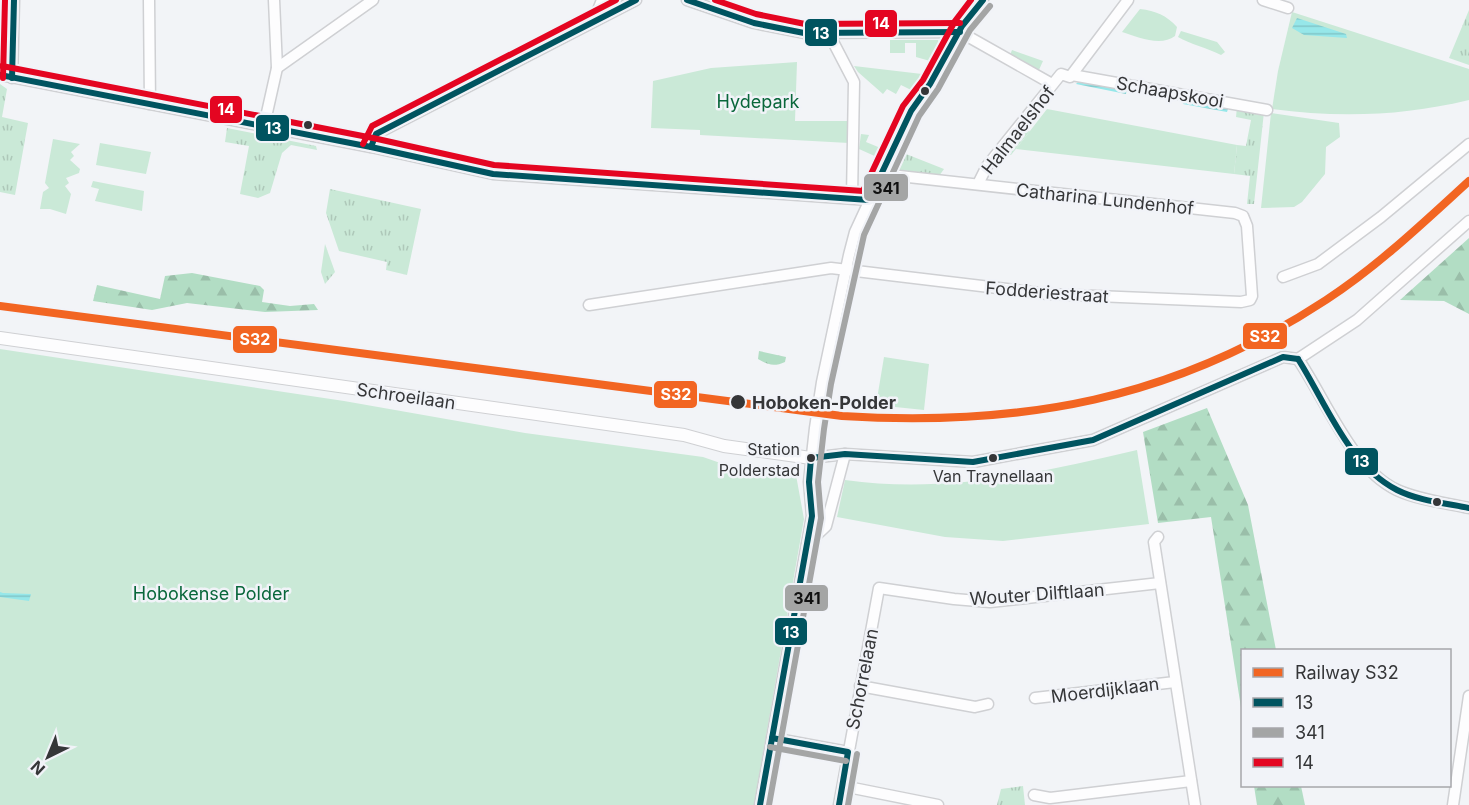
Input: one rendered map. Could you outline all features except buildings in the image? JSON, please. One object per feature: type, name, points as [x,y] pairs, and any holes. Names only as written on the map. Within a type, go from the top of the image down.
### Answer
[{"type":"street","points":[[12,78],[14,0]]},
{"type":"street","points":[[149,0],[150,104]]},
{"type":"street","points":[[264,126],[277,68],[274,0]]},
{"type":"street","points":[[277,68],[373,0]]},
{"type":"street","points":[[594,20],[602,0]]},
{"type":"street","points":[[687,0],[776,29],[829,34],[960,32],[1052,84]]},
{"type":"street","points":[[760,805],[812,516],[809,482],[822,382],[855,232],[911,111],[922,99],[960,32],[983,0]]},
{"type":"street","name":"Halmaelshof","points":[[978,184],[987,166],[1052,84],[1061,74],[1070,77],[1072,75],[1128,0]]},
{"type":"street","points":[[1263,0],[1288,8]]},
{"type":"street","points":[[371,147],[376,134],[633,1]]},
{"type":"street","points":[[829,34],[854,82],[852,197]]},
{"type":"street","points":[[0,75],[371,147],[493,174],[852,197],[869,200]]},
{"type":"street","name":"Schaapskooi","points":[[1072,75],[1267,110]]},
{"type":"street","points":[[1283,278],[1318,264],[1374,222],[1469,144]]},
{"type":"street","name":"Catharina Lundenhof","points":[[881,174],[1239,214],[1243,216],[1247,226],[1253,291],[1250,300]]},
{"type":"street","points":[[1298,359],[1378,302],[1469,221]]},
{"type":"street","name":"Fodderiestraat","points":[[589,305],[831,268],[863,274],[1048,294],[1241,302],[1250,300]]},
{"type":"street","name":"Schroeilaan","points":[[0,338],[672,433],[724,446],[811,458]]},
{"type":"street","points":[[811,458],[846,454],[973,462],[1093,440],[1289,356],[1298,359],[1368,470],[1397,490],[1469,508]]},
{"type":"street","points":[[807,544],[826,526],[846,454]]},
{"type":"street","points":[[1158,537],[1154,542],[1195,805]]},
{"type":"street","name":"Wouter Dilftlaan","points":[[879,588],[954,600],[990,602],[1160,583]]},
{"type":"street","name":"Schorrelaan","points":[[840,805],[879,588]]},
{"type":"street","name":"Moerdijklaan","points":[[1035,698],[1175,682]]},
{"type":"street","points":[[860,686],[975,707],[988,704]]},
{"type":"street","points":[[1453,805],[1469,696]]},
{"type":"street","points":[[772,738],[848,752]]},
{"type":"street","points":[[1034,795],[1050,798],[1191,781]]},
{"type":"street","points":[[843,786],[938,805]]},
{"type":"green space","points":[[1140,9],[1156,12],[1169,19],[1177,27],[1175,36],[1156,41],[1122,32]]},
{"type":"green space","points":[[1469,10],[1469,65],[1449,58]]},
{"type":"green space","points":[[1292,12],[1469,69],[1469,100],[1420,109],[1371,114],[1322,114],[1272,109]]},
{"type":"green space","points":[[1181,31],[1217,42],[1225,52],[1221,55],[1178,37]]},
{"type":"green space","points":[[890,40],[938,40],[940,44],[930,61],[916,57],[916,43],[905,43],[905,53],[890,53]]},
{"type":"green space","points":[[1012,50],[1043,61],[1038,72],[1010,55]]},
{"type":"green space","name":"Hydepark","points":[[797,62],[795,121],[849,121],[849,143],[700,135],[700,130],[651,128],[653,81],[711,68]]},
{"type":"green space","points":[[854,66],[922,74],[913,91],[901,85],[896,94],[887,89],[883,94]]},
{"type":"green space","points":[[0,84],[7,89],[2,117],[28,123],[15,195],[0,192]]},
{"type":"green space","points":[[1237,107],[1264,112],[1254,204],[1247,204],[1250,176],[1234,174],[1237,145],[1246,146],[1251,120],[1236,117]]},
{"type":"green space","points":[[1047,109],[1237,145],[1234,174],[1016,149]]},
{"type":"green space","points":[[1271,113],[1339,123],[1340,137],[1326,147],[1325,174],[1302,202],[1294,207],[1261,208]]},
{"type":"green space","points":[[227,128],[316,146],[317,150],[291,145],[282,153],[270,193],[258,198],[240,194],[249,146],[225,142]]},
{"type":"green space","points":[[1025,130],[1030,131],[1011,155],[1005,155]]},
{"type":"green space","points":[[861,134],[869,135],[866,142],[883,149],[879,158],[859,149]]},
{"type":"green space","points":[[53,139],[80,144],[71,152],[74,156],[70,160],[80,169],[79,173],[66,178],[69,183],[65,186],[71,194],[66,214],[50,209],[40,209],[43,192],[49,188],[45,183]]},
{"type":"green space","points":[[100,143],[151,152],[146,174],[96,165]]},
{"type":"green space","points":[[906,154],[944,169],[939,176],[897,171]]},
{"type":"green space","points":[[93,181],[144,191],[142,211],[95,201],[99,189],[91,187]]},
{"type":"green space","points":[[330,189],[421,209],[407,275],[386,270],[387,262],[339,251],[326,213]]},
{"type":"green space","points":[[1469,238],[1469,314],[1444,301],[1400,300]]},
{"type":"green space","points":[[325,244],[335,272],[325,284],[321,272]]},
{"type":"green space","points":[[192,273],[260,286],[264,290],[262,302],[290,306],[314,304],[318,310],[265,312],[187,303],[152,310],[93,301],[97,285],[160,299],[165,276]]},
{"type":"green space","name":"Hobokense Polder","points":[[0,349],[344,401],[525,433],[703,457],[726,465],[796,475],[804,519],[754,805],[0,805]]},
{"type":"green space","points":[[759,351],[786,357],[785,362],[774,365],[765,363],[758,359]]},
{"type":"green space","points":[[884,357],[929,364],[924,410],[876,405]]},
{"type":"green space","points":[[1207,408],[1248,505],[1276,649],[1241,649],[1241,708],[1211,517],[1158,523],[1143,432]]},
{"type":"green space","points":[[1137,450],[1149,524],[1003,541],[945,537],[837,517],[845,480],[882,484],[956,483],[1029,473]]},
{"type":"green space","points":[[1023,786],[1025,805],[997,805],[1001,789]]},
{"type":"green space","points":[[1254,787],[1301,787],[1305,805],[1257,805]]},
{"type":"water","points":[[1297,18],[1346,34],[1347,38],[1304,35],[1292,28]]},
{"type":"water","points":[[1081,79],[1127,87],[1126,94],[1076,84]]},
{"type":"water","points":[[1185,98],[1229,106],[1227,112],[1183,104]]},
{"type":"water","points":[[0,592],[31,594],[29,601],[0,597]]},
{"type":"rail line","name":"S32","points":[[0,306],[842,416],[972,417],[1094,400],[1153,384],[1211,362],[1269,334],[1345,287],[1400,244],[1469,181]]},
{"type":"transit line","name":"14","points":[[3,78],[5,0]]},
{"type":"transit line","name":"13","points":[[12,78],[14,0]]},
{"type":"transit line","name":"14","points":[[363,144],[372,126],[616,0]]},
{"type":"transit line","name":"13","points":[[371,147],[376,134],[636,0]]},
{"type":"transit line","name":"13","points":[[687,0],[754,23],[804,33],[960,32]]},
{"type":"transit line","name":"14","points":[[715,0],[756,14],[805,24],[960,23]]},
{"type":"transit line","name":"14","points":[[2,66],[373,138],[494,165],[863,191],[903,106],[923,80],[955,21],[971,0]]},
{"type":"transit line","name":"13","points":[[0,75],[371,147],[493,174],[869,200],[911,111],[930,84],[962,26],[983,0]]},
{"type":"transit line","name":"341","points":[[769,805],[821,518],[818,482],[831,384],[864,235],[919,116],[938,89],[970,30],[990,6]]},
{"type":"transit line","name":"13","points":[[811,458],[845,454],[973,462],[1093,440],[1283,357],[1298,359]]},
{"type":"transit line","name":"13","points":[[1298,359],[1340,432],[1365,465],[1380,479],[1414,497],[1469,508]]},
{"type":"transit line","name":"13","points":[[760,805],[812,516],[809,482],[811,458]]},
{"type":"transit line","name":"13","points":[[772,738],[848,752],[839,805]]},
{"type":"transit line","name":"341","points":[[770,747],[846,761]]},
{"type":"transit line","name":"341","points":[[848,805],[857,754]]},
{"type":"place","name":"Hoboken-Polder","points":[[738,402]]},
{"type":"place","name":"Station Polderstad","points":[[811,458]]},
{"type":"place","name":"Van Traynellaan","points":[[993,458]]}]
